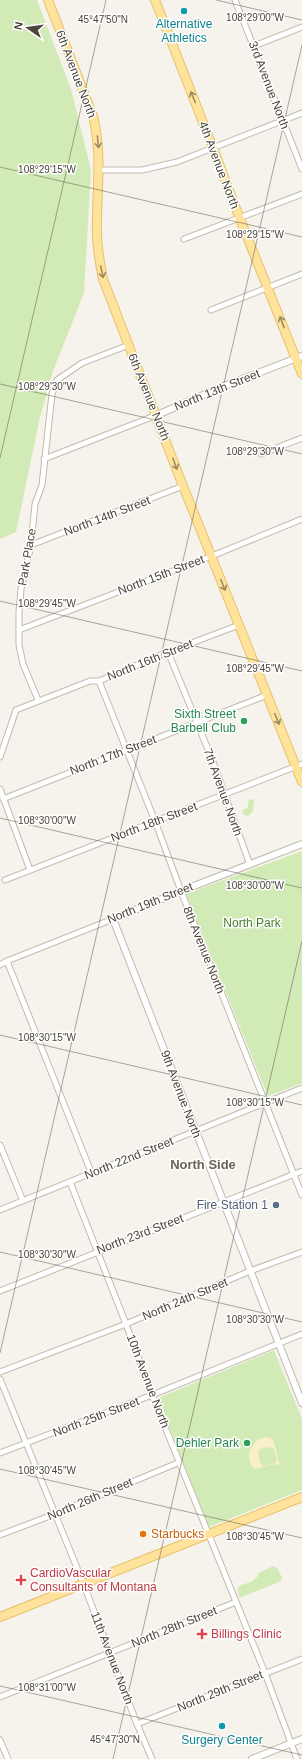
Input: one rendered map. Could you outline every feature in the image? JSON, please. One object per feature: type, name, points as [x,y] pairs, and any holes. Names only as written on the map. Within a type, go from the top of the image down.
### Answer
[{"type":"main road","name":"6th Avenue North","points":[[48,0],[93,116],[97,131],[99,170],[97,232],[100,264],[110,300],[267,695],[299,765],[302,782]]},
{"type":"main road","name":"4th Avenue North","points":[[155,0],[214,148],[240,219],[299,358],[302,374]]},
{"type":"main road","points":[[0,1617],[302,1497]]},
{"type":"street","name":"3rd Avenue North","points":[[235,0],[302,169]]},
{"type":"street","points":[[254,46],[302,27]]},
{"type":"street","points":[[99,170],[142,170],[177,162],[302,113]]},
{"type":"street","points":[[184,239],[240,219],[302,194]]},
{"type":"street","points":[[211,310],[268,286],[302,274]]},
{"type":"street","name":"Park Place","points":[[38,700],[23,664],[19,645],[19,630],[21,589],[31,545],[35,504],[42,486],[47,427],[52,394],[57,380],[82,363],[128,345]]},
{"type":"street","name":"North 13th Street","points":[[44,459],[157,415],[224,386],[299,358]]},
{"type":"street","points":[[261,454],[302,438]]},
{"type":"street","name":"North 14th Street","points":[[31,545],[183,486]]},
{"type":"street","name":"North 15th Street","points":[[19,630],[212,556],[302,519]]},
{"type":"street","name":"North 16th Street","points":[[0,757],[16,710],[38,700],[90,681],[99,681],[168,652],[239,625]]},
{"type":"street","name":"7th Avenue North","points":[[168,652],[197,722],[250,865]]},
{"type":"street","name":"8th Avenue North","points":[[99,681],[156,821],[181,890],[302,1195]]},
{"type":"street","name":"North 17th Street","points":[[3,799],[267,695]]},
{"type":"street","name":"North 18th Street","points":[[5,880],[224,796],[299,765]]},
{"type":"street","points":[[0,789],[30,870]]},
{"type":"street","name":"North 19th Street","points":[[0,965],[181,890],[302,844]]},
{"type":"street","name":"9th Avenue North","points":[[113,919],[302,1403]]},
{"type":"street","points":[[7,961],[91,1172]]},
{"type":"street","name":"North 22nd Street","points":[[0,1210],[302,1088]]},
{"type":"street","points":[[0,1145],[23,1201]]},
{"type":"street","name":"North 23rd Street","points":[[0,1291],[97,1251],[302,1171]]},
{"type":"street","name":"10th Avenue North","points":[[70,1182],[126,1324],[152,1395],[265,1674],[297,1759]]},
{"type":"street","name":"North 24th Street","points":[[0,1372],[126,1324],[250,1271],[302,1252]]},
{"type":"street","name":"North 25th Street","points":[[0,1453],[152,1395],[302,1334]]},
{"type":"street","name":"11th Avenue North","points":[[0,1379],[56,1514],[152,1759]]},
{"type":"street","name":"North 26th Street","points":[[0,1535],[56,1514],[180,1462]]},
{"type":"street","name":"North 28th Street","points":[[0,1697],[236,1602]]},
{"type":"street","name":"North 29th Street","points":[[137,1724],[302,1659]]},
{"type":"street","points":[[252,1759],[302,1739]]},
{"type":"street","points":[[0,1740],[8,1759]]},
{"type":"green space","points":[[0,0],[37,0],[71,89],[91,170],[84,293],[53,371],[40,417],[16,532],[0,539]]},
{"type":"green space","points":[[250,799],[254,800],[253,811],[248,816],[244,815],[242,810],[248,808],[248,802]]},
{"type":"green space","name":"North Park","points":[[302,851],[302,1083],[268,1096],[186,894]]},
{"type":"green space","points":[[274,1350],[302,1419],[302,1490],[209,1527],[158,1398]]},
{"type":"green space","points":[[273,1566],[278,1569],[282,1578],[281,1581],[240,1598],[237,1589],[241,1585],[251,1582],[258,1576],[258,1573]]},
{"type":"sand","points":[[266,1437],[273,1439],[280,1465],[275,1464],[254,1469],[249,1459],[250,1449],[256,1441]],"holes":[[[270,1447],[274,1449],[277,1460],[275,1463],[264,1466],[260,1463],[258,1453],[260,1449]]]},
{"type":"place","name":"Alternative Athletics","points":[[184,11]]},
{"type":"place","name":"Sixth Street Barbell Club","points":[[244,721]]},
{"type":"place","name":"Fire Station 1","points":[[276,1205]]},
{"type":"place","name":"Dehler Park","points":[[247,1443]]},
{"type":"place","name":"Starbucks","points":[[143,1534]]},
{"type":"place","name":"CardioVascular Consultants of Montana","points":[[21,1580]]},
{"type":"place","name":"Billings Clinic","points":[[202,1634]]},
{"type":"place","name":"Surgery Center","points":[[222,1726]]},
{"type":"district","name":"North Side","points":[[203,1164]]}]
